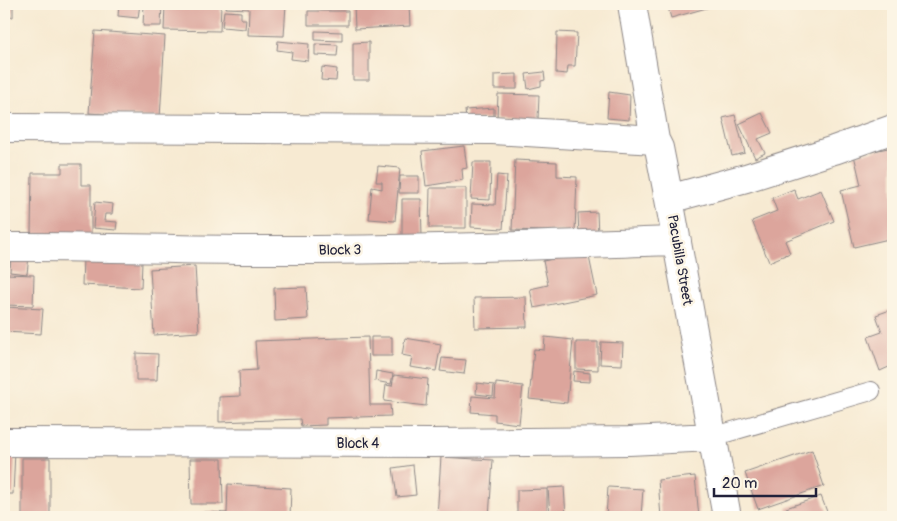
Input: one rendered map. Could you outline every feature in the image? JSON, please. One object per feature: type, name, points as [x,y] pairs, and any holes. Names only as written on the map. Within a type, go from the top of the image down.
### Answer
[{"type":"street","name":"Pacubilla Street","points":[[632,4],[654,140],[659,148],[669,199],[727,517]]},
{"type":"street","points":[[4,128],[493,130],[654,140]]},
{"type":"street","points":[[669,199],[746,178],[893,129]]},
{"type":"street","name":"Block 3","points":[[4,247],[294,250],[455,248],[677,241]]},
{"type":"street","name":"Block 4","points":[[4,442],[461,443],[629,441],[712,437]]},
{"type":"lane","points":[[712,437],[871,391]]},
{"type":"building","points":[[4,4],[13,4],[13,17],[4,16]]},
{"type":"building","points":[[119,4],[140,4],[138,18],[118,16]]},
{"type":"building","points":[[144,4],[162,4],[161,26],[143,26]]},
{"type":"building","points":[[165,4],[221,4],[220,31],[164,30]]},
{"type":"building","points":[[227,4],[286,4],[284,36],[248,35],[249,9],[226,8]]},
{"type":"building","points":[[305,4],[347,4],[347,6],[305,7]]},
{"type":"building","points":[[354,4],[409,4],[410,26],[355,29]]},
{"type":"building","points":[[667,4],[716,4],[717,5],[671,18]]},
{"type":"building","points":[[224,11],[241,12],[241,19],[246,19],[245,29],[222,27]]},
{"type":"building","points":[[308,11],[348,11],[348,25],[308,25]]},
{"type":"building","points":[[95,31],[165,36],[160,118],[89,113]]},
{"type":"building","points":[[315,31],[342,32],[342,41],[315,40]]},
{"type":"building","points":[[557,32],[577,33],[575,66],[568,66],[567,74],[556,73]]},
{"type":"building","points":[[278,41],[309,44],[308,61],[291,59],[292,52],[277,50]]},
{"type":"building","points":[[369,42],[369,80],[353,80],[353,43]]},
{"type":"building","points":[[315,44],[338,45],[337,56],[315,55]]},
{"type":"building","points":[[322,67],[337,69],[336,81],[321,80]]},
{"type":"building","points":[[544,72],[545,80],[541,81],[541,86],[528,89],[526,74]]},
{"type":"building","points":[[517,74],[517,89],[494,89],[494,75]]},
{"type":"building","points":[[609,92],[630,95],[629,120],[607,118]]},
{"type":"building","points":[[498,94],[539,95],[538,119],[497,118]]},
{"type":"building","points":[[494,108],[494,118],[466,120],[465,110]]},
{"type":"building","points":[[762,113],[772,133],[758,139],[765,153],[755,158],[739,124]]},
{"type":"building","points":[[735,115],[745,153],[732,156],[723,118]]},
{"type":"building","points":[[464,146],[467,168],[462,169],[463,180],[426,186],[422,151]]},
{"type":"building","points":[[893,147],[893,238],[854,247],[841,190],[861,185],[854,155]]},
{"type":"building","points":[[515,160],[557,162],[557,176],[577,177],[575,232],[512,230]]},
{"type":"building","points":[[473,162],[491,162],[490,200],[471,199]]},
{"type":"building","points":[[62,164],[81,164],[81,185],[91,185],[91,235],[31,234],[32,173],[62,173]]},
{"type":"building","points":[[378,166],[400,168],[395,221],[369,219],[372,187],[382,189],[382,182],[376,182]]},
{"type":"building","points":[[4,171],[8,171],[8,235],[4,234]]},
{"type":"building","points":[[497,175],[507,176],[503,229],[471,227],[472,204],[495,205]]},
{"type":"building","points":[[400,176],[419,176],[419,193],[399,193]]},
{"type":"building","points":[[430,188],[466,188],[466,228],[429,228]]},
{"type":"building","points":[[794,189],[798,199],[821,190],[834,221],[785,241],[790,253],[769,262],[752,221],[777,211],[772,198]]},
{"type":"building","points":[[402,199],[421,199],[422,237],[402,237]]},
{"type":"building","points":[[95,202],[113,204],[112,214],[105,214],[104,221],[117,222],[116,230],[93,228]]},
{"type":"building","points":[[597,212],[598,235],[579,236],[578,213]]},
{"type":"building","points":[[588,252],[597,295],[534,308],[530,289],[548,285],[543,261]]},
{"type":"building","points":[[11,255],[29,256],[27,274],[10,272]]},
{"type":"building","points":[[83,258],[142,262],[141,288],[82,285]]},
{"type":"building","points":[[195,266],[199,332],[154,335],[150,269]]},
{"type":"building","points":[[6,274],[34,275],[33,306],[5,305]]},
{"type":"building","points":[[306,287],[308,319],[275,321],[274,288]]},
{"type":"building","points":[[526,297],[527,327],[475,328],[474,298]]},
{"type":"building","points":[[4,307],[43,309],[41,334],[4,332]]},
{"type":"building","points":[[893,309],[893,372],[891,366],[880,371],[868,337],[882,332],[876,315]]},
{"type":"building","points":[[368,337],[370,405],[390,405],[391,416],[326,418],[326,425],[301,426],[300,419],[219,422],[219,397],[240,396],[239,371],[257,370],[255,341]]},
{"type":"building","points":[[371,337],[392,337],[392,356],[371,356]]},
{"type":"building","points":[[545,337],[573,340],[567,403],[529,399],[534,349],[544,350]]},
{"type":"building","points":[[405,338],[441,344],[436,371],[410,367],[412,357],[402,355]]},
{"type":"building","points":[[576,342],[598,342],[598,370],[576,369]]},
{"type":"building","points":[[601,342],[623,343],[622,365],[600,364]]},
{"type":"building","points":[[136,353],[158,354],[157,380],[136,380]]},
{"type":"building","points":[[442,358],[466,360],[464,374],[440,371]]},
{"type":"building","points":[[376,371],[393,374],[391,384],[375,381]]},
{"type":"building","points":[[574,371],[590,373],[590,382],[573,381]]},
{"type":"building","points":[[394,375],[428,379],[426,406],[384,401],[386,385],[392,386]]},
{"type":"building","points":[[477,383],[494,385],[493,396],[476,394]]},
{"type":"building","points":[[496,383],[523,386],[519,424],[495,421],[495,414],[471,412],[472,396],[495,398]]},
{"type":"building","points":[[812,450],[824,486],[758,509],[745,473]]},
{"type":"building","points":[[4,451],[15,451],[13,494],[4,494]]},
{"type":"building","points":[[441,457],[493,460],[489,517],[437,517]]},
{"type":"building","points":[[22,458],[50,458],[50,517],[22,517]]},
{"type":"building","points":[[190,459],[222,459],[223,504],[191,504]]},
{"type":"building","points":[[413,465],[416,495],[397,497],[393,468]]},
{"type":"building","points":[[695,476],[699,517],[661,517],[658,480]]},
{"type":"building","points":[[228,484],[291,488],[290,517],[204,517],[204,512],[227,513]]},
{"type":"building","points":[[564,487],[566,517],[550,517],[548,488]]},
{"type":"building","points":[[608,487],[643,489],[641,517],[606,517]]},
{"type":"building","points":[[547,489],[547,517],[517,517],[517,490]]},
{"type":"building","points":[[821,496],[829,517],[789,517],[786,508]]}]
